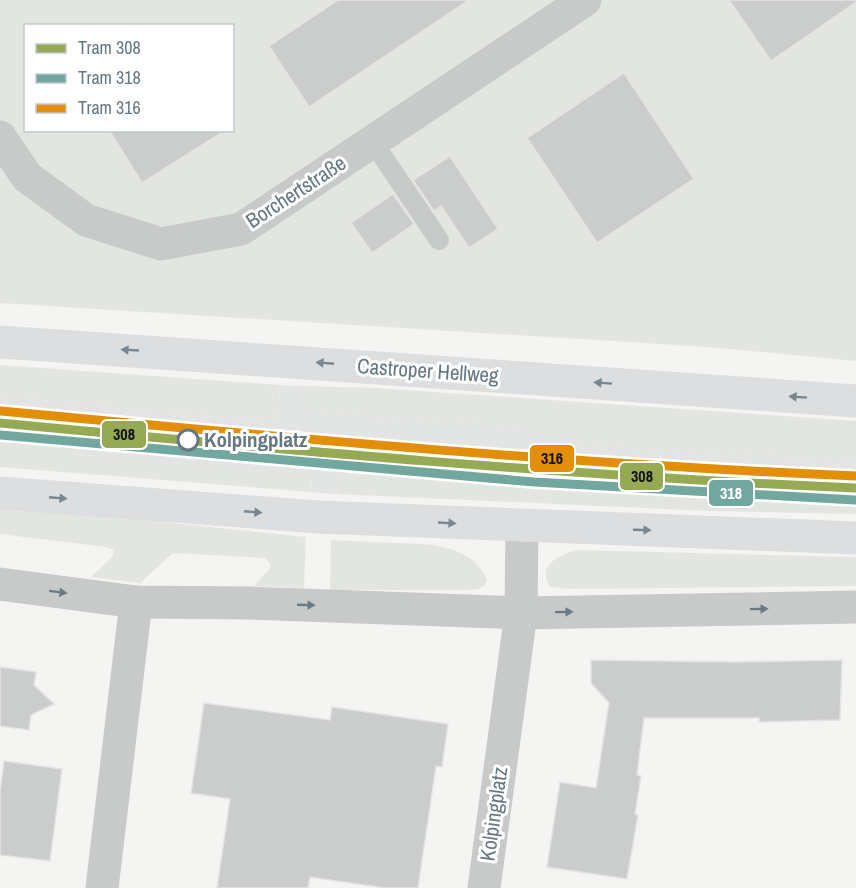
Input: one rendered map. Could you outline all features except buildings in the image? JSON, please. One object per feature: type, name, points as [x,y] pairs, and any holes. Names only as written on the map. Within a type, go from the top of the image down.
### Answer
[{"type":"main road","name":"Castroper Hellweg","points":[[0,342],[294,360],[856,401]]},
{"type":"main road","points":[[0,493],[309,516],[856,538]]},
{"type":"street","name":"Borchertstraße","points":[[0,137],[27,177],[86,220],[161,244],[241,229],[585,0]]},
{"type":"street","name":"Kolpingplatz","points":[[484,888],[520,613],[522,526]]},
{"type":"street","points":[[0,584],[136,602],[248,603],[520,613],[856,607]]},
{"type":"street","points":[[102,888],[136,602]]},
{"type":"lane","points":[[373,142],[439,240]]},
{"type":"shaded area","points":[[0,0],[856,0],[856,361],[708,347],[0,303]]},
{"type":"shaded area","points":[[0,365],[280,385],[278,423],[0,396]]},
{"type":"shaded area","points":[[280,385],[304,386],[304,409],[534,428],[533,443],[856,460],[856,496],[501,476],[340,463],[336,494],[311,492],[312,477],[76,454],[77,440],[0,433],[0,396],[278,423]]},
{"type":"shaded area","points":[[304,386],[375,388],[856,421],[856,460],[533,443],[533,428],[303,409]]},
{"type":"shaded area","points":[[0,433],[77,440],[76,454],[312,476],[311,492],[0,467]]},
{"type":"shaded area","points":[[340,463],[501,476],[856,496],[856,514],[709,511],[336,494]]},
{"type":"shaded area","points":[[0,505],[306,537],[304,588],[254,586],[271,565],[265,558],[173,553],[140,583],[91,577],[113,556],[113,550],[106,547],[0,534]]},
{"type":"shaded area","points":[[331,540],[419,544],[446,548],[470,558],[487,579],[485,585],[478,589],[465,590],[330,590]]},
{"type":"shaded area","points":[[577,550],[856,557],[856,586],[569,589],[550,587],[546,572],[548,567],[557,558]]},
{"type":"tram line","name":"316","points":[[1,411],[535,457],[856,476]]},
{"type":"tram line","name":"308","points":[[0,423],[535,469],[856,488]]},
{"type":"tram line","name":"318","points":[[0,435],[534,482],[855,500]]},
{"type":"place","name":"Kolpingplatz","points":[[188,440]]}]
